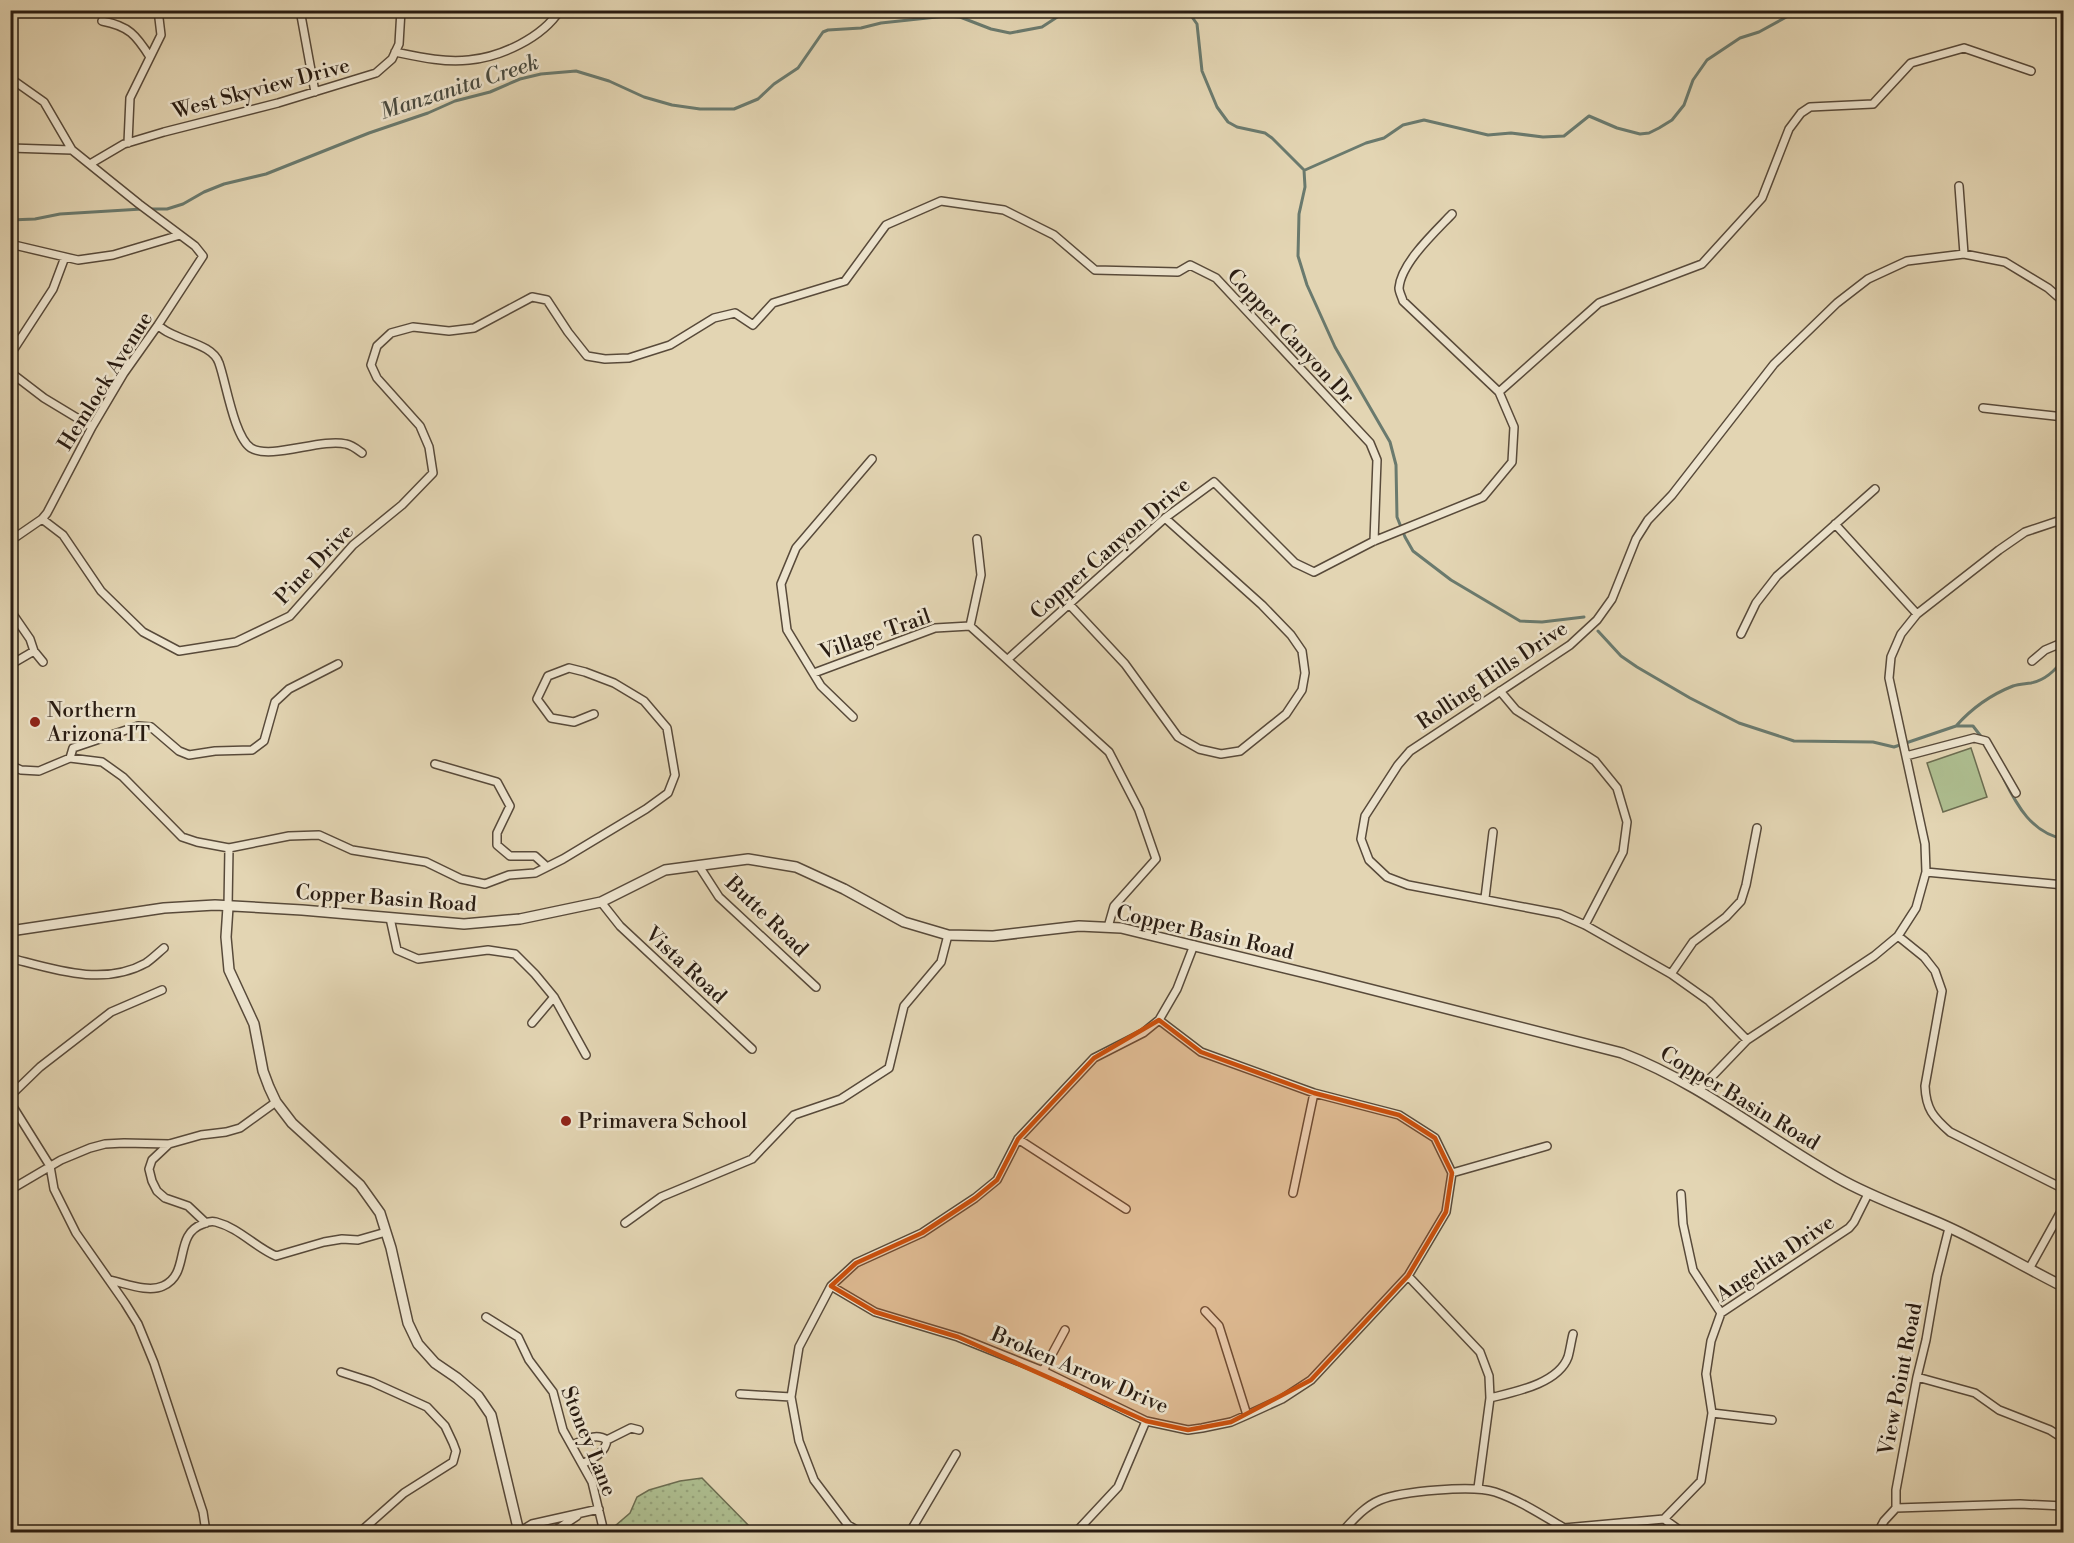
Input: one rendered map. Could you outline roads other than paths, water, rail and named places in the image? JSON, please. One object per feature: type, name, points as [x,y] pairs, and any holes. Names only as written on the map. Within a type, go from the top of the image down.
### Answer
[{"type":"street","points":[[128,143],[130,98],[161,35],[158,10]]},
{"type":"street","points":[[300,10],[315,92]]},
{"type":"street","points":[[401,10],[399,44],[395,52],[429,58],[469,60],[503,52],[530,38],[553,21],[560,10]]},
{"type":"street","points":[[102,21],[118,24],[129,30],[150,57]]},
{"type":"street","points":[[1452,214],[1422,247],[1404,272],[1399,290],[1403,302],[1499,392],[1599,303],[1702,264],[1762,198],[1789,129],[1810,107],[1873,104],[1911,63],[1964,48],[2031,71]]},
{"type":"street","name":"West Skyview Drive","points":[[90,164],[128,143],[376,74],[392,59],[395,52]]},
{"type":"street","points":[[10,78],[44,102],[72,150],[180,236]]},
{"type":"street","points":[[10,148],[72,150]]},
{"type":"street","points":[[1959,186],[1964,254]]},
{"type":"street","name":"Copper Canyon Dr","points":[[433,473],[429,447],[420,426],[377,378],[371,365],[377,346],[391,333],[413,327],[449,331],[474,328],[532,297],[547,300],[587,356],[605,359],[629,358],[670,345],[714,318],[735,313],[753,325],[773,303],[845,281],[886,225],[941,201],[1004,210],[1054,236],[1095,270],[1178,272],[1190,265],[1216,278],[1370,443],[1377,460],[1374,541]]},
{"type":"street","points":[[10,244],[78,260],[113,255],[180,236]]},
{"type":"street","name":"Hemlock Avenue","points":[[10,541],[42,519],[124,374],[203,256],[195,246],[180,236]]},
{"type":"street","name":"Rolling Hills Drive","points":[[1747,1040],[1709,1001],[1671,974],[1585,925],[1560,914],[1408,885],[1387,877],[1369,860],[1361,838],[1365,816],[1398,765],[1410,751],[1570,645],[1597,620],[1612,599],[1636,538],[1648,520],[1672,495],[1774,364],[1837,303],[1868,279],[1907,261],[1964,254],[2005,262],[2048,288],[2064,302]]},
{"type":"street","points":[[10,355],[53,289],[65,256]]},
{"type":"street","points":[[158,325],[166,333],[206,349],[214,355],[219,362],[223,382],[243,440],[251,448],[276,451],[331,443],[348,444],[363,453]]},
{"type":"street","points":[[10,372],[44,398],[92,427]]},
{"type":"street","name":"Copper Canyon Drive","points":[[1008,659],[1165,518],[1214,482],[1295,563],[1314,572],[1374,541],[1483,496],[1512,462],[1514,427],[1499,392]]},
{"type":"street","points":[[1983,408],[2064,417]]},
{"type":"street","points":[[853,717],[820,686],[787,630],[781,584],[796,548],[872,459]]},
{"type":"street","name":"Pine Drive","points":[[42,519],[63,535],[101,591],[143,632],[179,651],[236,642],[290,616],[353,544],[402,505],[433,473]]},
{"type":"street","points":[[1741,634],[1756,603],[1777,576],[1875,489]]},
{"type":"street","points":[[1069,604],[1125,664],[1178,737],[1199,749],[1221,754],[1240,751],[1286,714],[1302,690],[1305,673],[1302,651],[1291,635],[1262,605],[1165,518]]},
{"type":"street","points":[[1699,1090],[1747,1040],[1874,956],[1898,936],[1916,908],[1926,872],[1925,844],[1889,678],[1891,657],[1901,634],[1917,614],[1999,549],[2025,532],[2064,519]]},
{"type":"street","points":[[1835,524],[1917,614]]},
{"type":"street","points":[[977,539],[981,575],[970,626],[1109,752],[1139,810],[1156,859],[1114,906],[1108,927]]},
{"type":"street","points":[[10,610],[30,639],[34,651],[44,662]]},
{"type":"street","name":"Village Trail","points":[[814,673],[935,628],[970,626]]},
{"type":"street","points":[[2032,662],[2045,650],[2064,642]]},
{"type":"street","points":[[10,665],[34,651]]},
{"type":"street","points":[[70,758],[73,747],[138,726],[151,727],[179,751],[189,755],[215,751],[252,750],[264,741],[275,702],[289,689],[338,664]]},
{"type":"street","points":[[10,765],[21,770],[39,771],[70,758],[102,762],[123,777],[182,837],[229,848],[289,836],[319,836],[352,850],[426,862],[461,879],[485,884],[509,875],[535,873],[563,859],[646,809],[668,793],[675,775],[667,728],[644,701],[614,683],[585,672],[569,668],[548,676],[537,699],[551,718],[574,722],[594,714]]},
{"type":"street","points":[[1500,691],[1516,710],[1594,761],[1617,788],[1627,822],[1623,852],[1585,925]]},
{"type":"street","points":[[1905,753],[1974,738],[1986,741],[2016,793]]},
{"type":"street","points":[[435,764],[496,782],[510,806],[497,833],[497,845],[510,856],[535,856],[546,866]]},
{"type":"street","points":[[1671,974],[1693,942],[1726,917],[1741,901],[1757,828]]},
{"type":"street","points":[[1485,898],[1493,832]]},
{"type":"street","points":[[229,848],[226,937],[230,970],[254,1024],[263,1071],[276,1102],[292,1123],[360,1185],[380,1213],[408,1323],[418,1344],[435,1363],[478,1396],[491,1415],[520,1532],[532,1524],[599,1509]]},
{"type":"street","name":"Copper Basin Road","points":[[10,932],[164,908],[215,905],[464,924],[520,919],[601,902],[665,870],[748,860],[796,867],[844,889],[904,922],[948,935],[993,936],[1079,926],[1137,931],[1595,1045],[1654,1066],[1699,1090],[1807,1160],[1868,1194],[1949,1228],[2064,1287]]},
{"type":"street","name":"Butte Road","points":[[699,866],[719,897],[816,987]]},
{"type":"street","points":[[1926,872],[2064,885]]},
{"type":"street","name":"Vista Road","points":[[601,902],[620,926],[752,1049]]},
{"type":"street","points":[[390,918],[397,950],[418,959],[488,950],[515,954],[554,997],[585,1055]]},
{"type":"street","points":[[626,1223],[661,1197],[752,1159],[795,1115],[842,1099],[889,1068],[904,1006],[941,962],[948,935]]},
{"type":"street","points":[[1898,936],[1924,957],[1935,971],[1942,991],[1925,1086],[1925,1101],[1934,1118],[1950,1132],[2064,1189]]},
{"type":"street","points":[[860,1533],[848,1525],[814,1480],[799,1441],[791,1397],[799,1347],[831,1286],[856,1263],[922,1233],[975,1198],[997,1180],[1018,1139],[1094,1058],[1143,1033],[1159,1020],[1177,989],[1194,945]]},
{"type":"street","points":[[10,958],[70,973],[100,975],[112,974],[146,963],[164,948]]},
{"type":"street","points":[[10,1096],[45,1063],[111,1012],[162,990]]},
{"type":"street","points":[[532,1023],[554,997]]},
{"type":"street","points":[[1159,1020],[1201,1052],[1314,1093],[1399,1115],[1435,1138],[1452,1173],[1547,1146]]},
{"type":"street","points":[[1293,1193],[1314,1093]]},
{"type":"street","points":[[10,1101],[51,1166],[54,1189],[76,1233],[138,1324],[154,1363],[203,1512],[206,1533]]},
{"type":"street","points":[[10,1190],[51,1166],[90,1148],[105,1144],[169,1143],[226,1132],[240,1128],[276,1102]]},
{"type":"street","points":[[1018,1139],[1126,1209]]},
{"type":"street","points":[[169,1143],[152,1160],[149,1169],[157,1191],[165,1198],[188,1206],[206,1223]]},
{"type":"street","name":"Broken Arrow Drive","points":[[831,1286],[875,1311],[958,1337],[1044,1371],[1146,1421],[1188,1430],[1231,1422],[1282,1399],[1311,1380],[1408,1276],[1446,1212],[1452,1173]]},
{"type":"street","points":[[1681,1194],[1683,1224],[1693,1270],[1721,1313]]},
{"type":"street","name":"Angelita Drive","points":[[1664,1519],[1701,1481],[1712,1413],[1706,1374],[1711,1341],[1721,1313],[1849,1228],[1868,1194]]},
{"type":"street","points":[[2029,1269],[2064,1206]]},
{"type":"street","points":[[109,1280],[146,1287],[162,1287],[171,1281],[177,1272],[182,1249],[192,1229],[206,1223],[214,1222],[231,1228],[276,1256],[324,1242],[342,1239],[358,1240],[386,1232]]},
{"type":"street","name":"View Point Road","points":[[1896,1508],[1896,1490],[1917,1377],[1949,1228]]},
{"type":"street","points":[[1408,1276],[1480,1352],[1489,1376],[1490,1398],[1478,1488]]},
{"type":"street","points":[[1205,1311],[1219,1326],[1247,1415]]},
{"type":"street","name":"Stoney Lane","points":[[486,1317],[518,1337],[529,1360],[553,1392],[563,1430],[592,1482],[604,1533]]},
{"type":"street","points":[[1044,1371],[1065,1330]]},
{"type":"street","points":[[1490,1398],[1521,1390],[1552,1377],[1567,1360],[1573,1334]]},
{"type":"street","points":[[342,1372],[372,1382],[427,1407],[445,1426],[456,1451],[453,1462],[404,1493],[360,1533]]},
{"type":"street","points":[[1917,1377],[1975,1393],[1999,1410],[2050,1430],[2064,1438]]},
{"type":"street","points":[[740,1394],[791,1397]]},
{"type":"street","points":[[1712,1413],[1772,1420]]},
{"type":"street","points":[[1076,1533],[1118,1487],[1146,1421]]},
{"type":"street","points":[[607,1440],[631,1428],[639,1430]]},
{"type":"street","points":[[572,1445],[594,1436],[607,1440]]},
{"type":"street","points":[[582,1464],[606,1448],[607,1440]]},
{"type":"street","points":[[910,1533],[956,1454]]},
{"type":"street","points":[[1342,1533],[1353,1520],[1379,1500],[1400,1494],[1478,1488],[1495,1492],[1535,1510],[1563,1530],[1664,1519],[1682,1533]]},
{"type":"street","points":[[1878,1533],[1884,1521],[1896,1508],[2020,1504],[2064,1506]]},
{"type":"street","points":[[544,1533],[564,1526],[579,1514]]},
{"type":"waterway","name":"Manzanita Creek","points":[[149,209],[167,209],[183,204],[224,184],[266,174],[455,101],[490,92],[520,79],[541,74],[576,71],[609,81],[644,97],[672,105],[700,109],[734,109],[758,99],[774,84],[798,68],[823,32],[828,30],[861,28],[881,23],[946,16],[960,17],[991,29],[1010,33],[1042,27],[1068,10]]},
{"type":"waterway","name":"Manzanita Creek","points":[[1187,10],[1197,24],[1202,71],[1217,107],[1228,122],[1237,127],[1265,133],[1272,138],[1304,170],[1305,187],[1299,214],[1298,256],[1307,285],[1335,347],[1390,442],[1396,465],[1397,517],[1413,551],[1451,580],[1520,621],[1542,622],[1584,617]]},
{"type":"waterway","points":[[1305,170],[1366,143],[1384,138],[1403,125],[1424,120],[1488,135],[1511,133],[1543,137],[1564,136],[1589,116],[1617,128],[1640,134],[1649,133],[1672,120],[1684,105],[1693,80],[1707,60],[1740,38],[1759,32],[1790,15],[1807,10]]},
{"type":"waterway","name":"Manzanita Creek","points":[[10,220],[35,219],[60,214],[142,209]]},
{"type":"waterway","name":"Manzanita Creek","points":[[1598,631],[1621,656],[1690,698],[1739,723],[1794,741],[1873,742],[1894,747],[1956,726],[1973,726],[1983,739]]},
{"type":"waterway","points":[[1956,726],[1968,713],[1989,698],[2013,686],[2036,682],[2046,677],[2064,658]]},
{"type":"waterway","name":"Manzanita Creek","points":[[2004,779],[2014,799],[2027,817],[2043,831],[2064,839]]},
{"type":"place","name":"Northern Arizona IT","points":[[35,722]]},
{"type":"place","name":"Primavera School","points":[[566,1121]]}]
